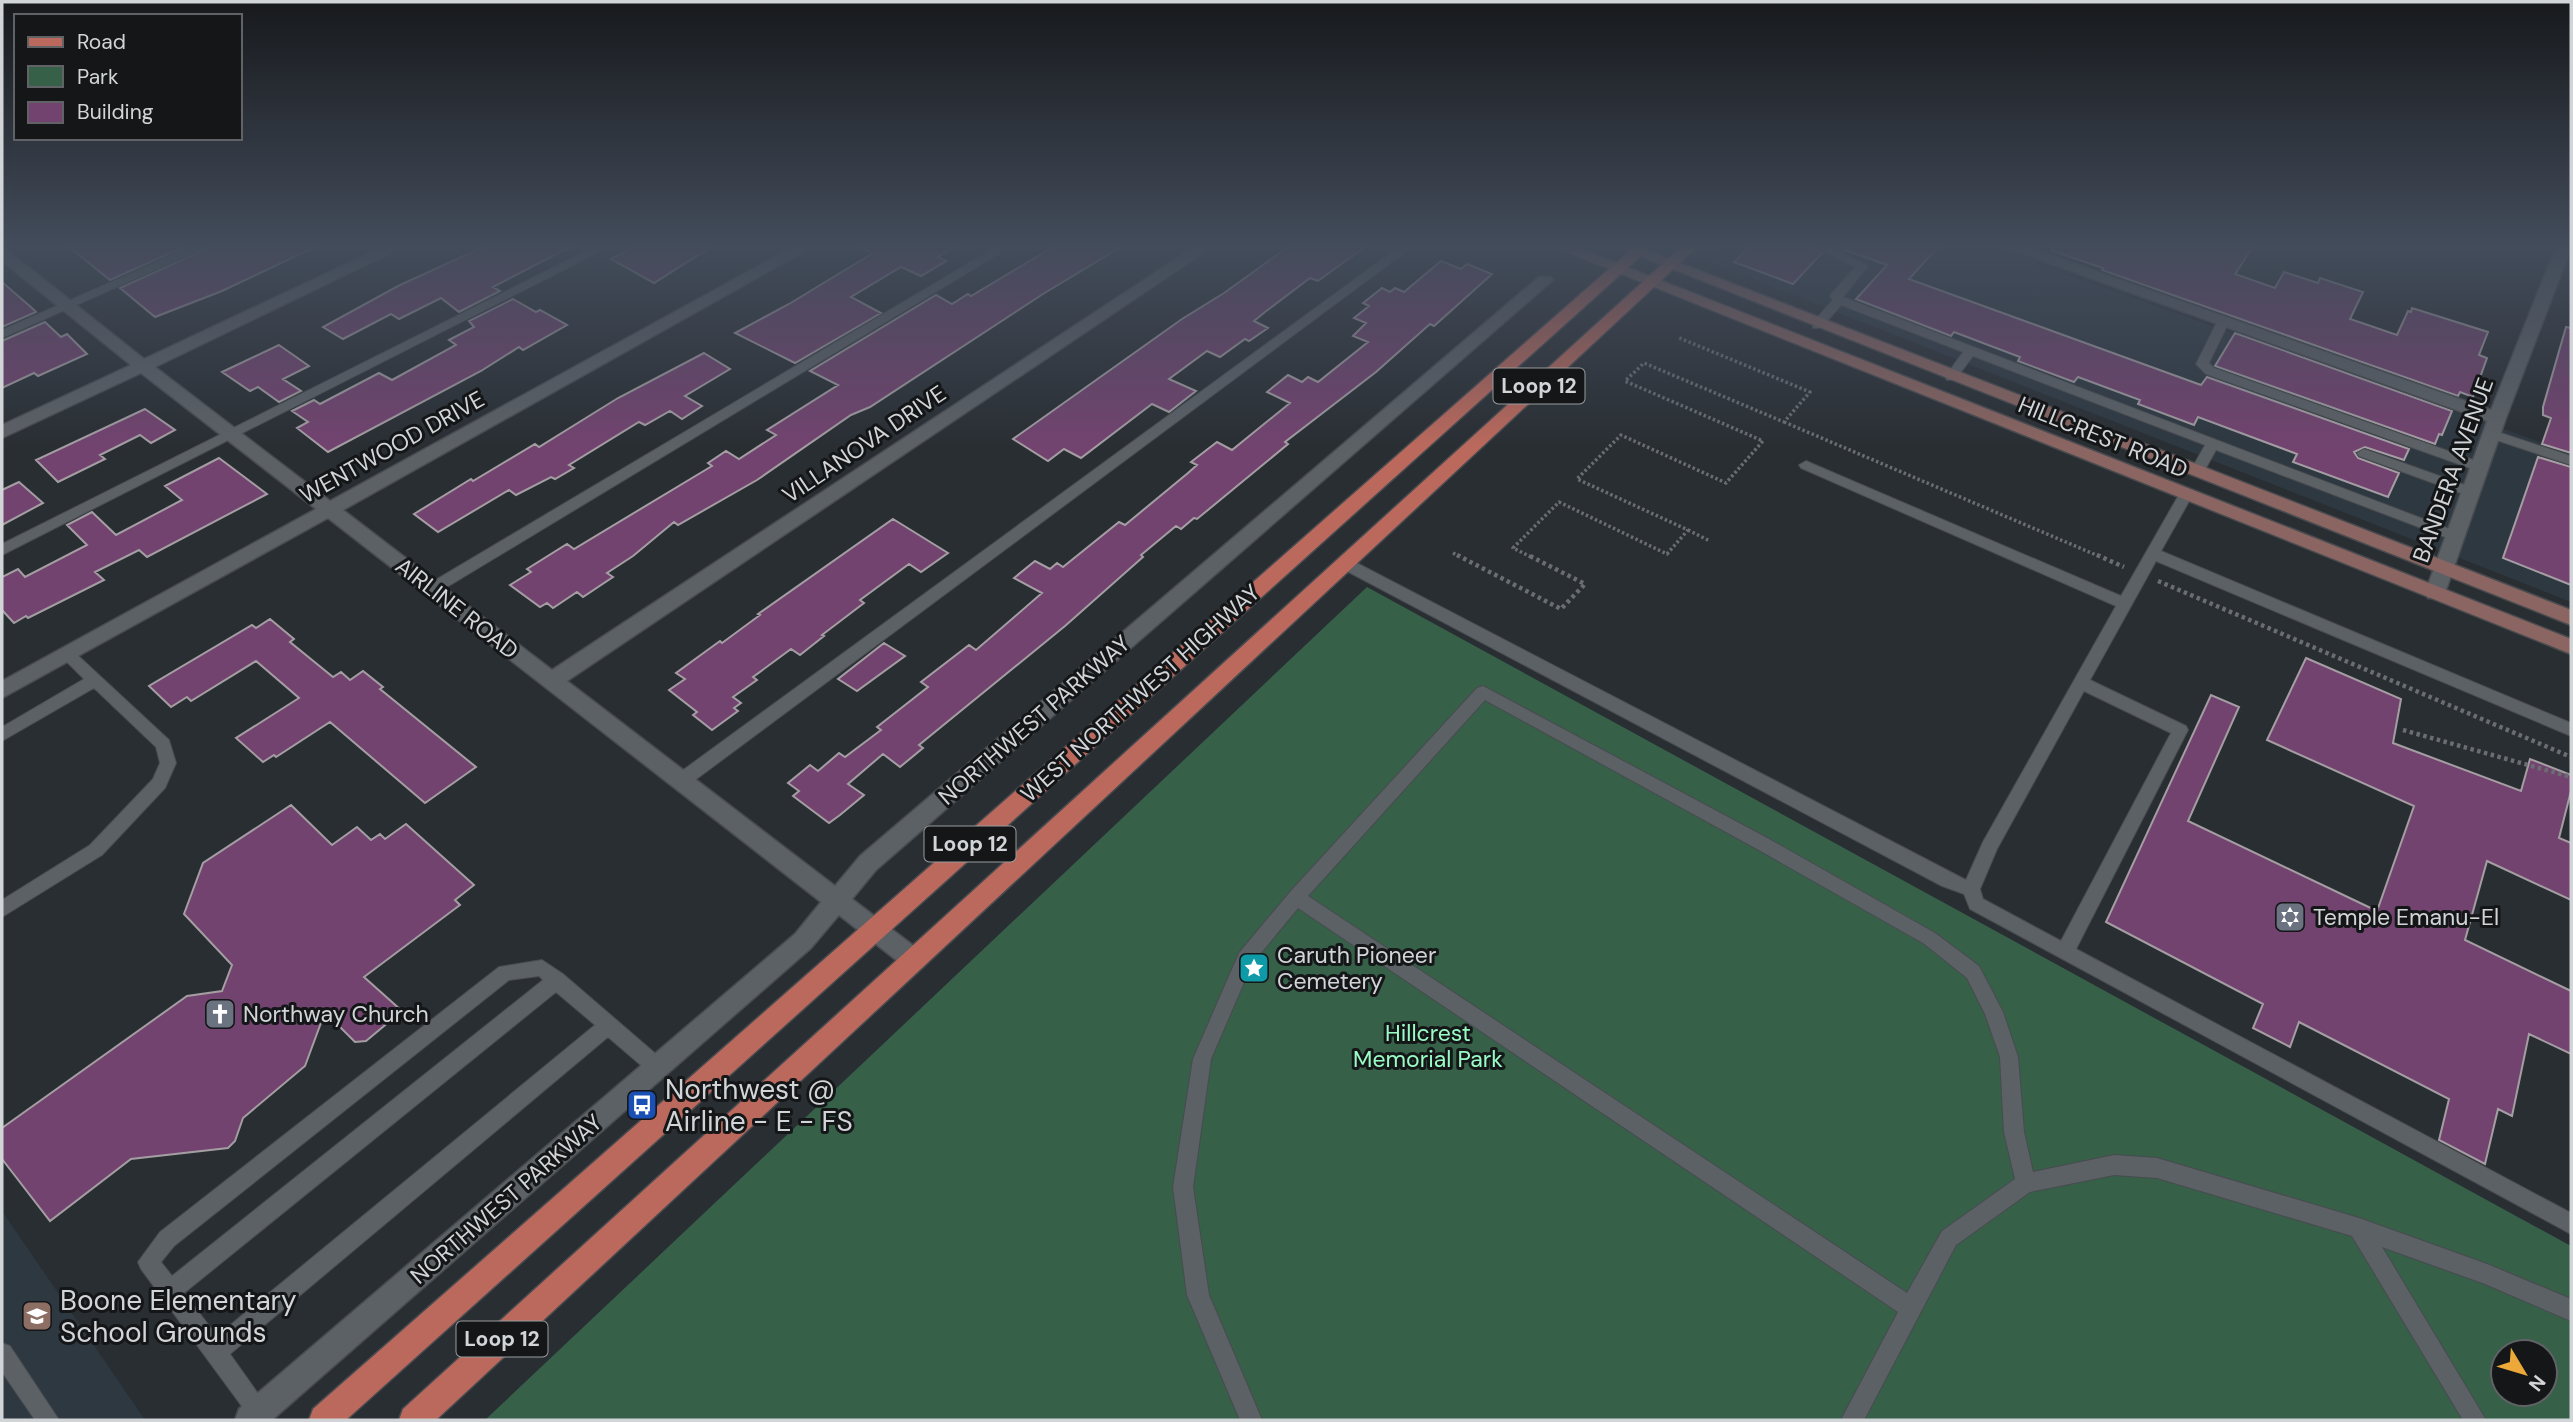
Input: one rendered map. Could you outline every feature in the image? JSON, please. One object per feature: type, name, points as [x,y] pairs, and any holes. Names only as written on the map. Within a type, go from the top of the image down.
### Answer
[{"type":"main road","name":"WEST NORTHWEST HIGHWAY","points":[[324,1420],[1569,313]]},
{"type":"main road","name":"WEST NORTHWEST HIGHWAY","points":[[415,1420],[1618,313]]},
{"type":"main road","name":"HILLCREST ROAD","points":[[1728,313],[2571,647]]},
{"type":"main road","name":"HILLCREST ROAD","points":[[1788,313],[2571,618]]},
{"type":"main road","points":[[1929,393],[1947,375]]},
{"type":"main road","points":[[2185,496],[2197,472]]},
{"type":"street","name":"AIRLINE ROAD","points":[[75,313],[914,960]]},
{"type":"street","points":[[2,432],[253,313]]},
{"type":"street","name":"WENTWOOD DRIVE","points":[[2,690],[685,313]]},
{"type":"street","name":"VILLANOVA DRIVE","points":[[551,681],[1105,313]]},
{"type":"street","name":"NORTHWEST PARKWAY","points":[[255,1416],[803,941],[867,863],[1506,313]]},
{"type":"street","points":[[2199,313],[2494,426]]},
{"type":"street","name":"BANDERA AVENUE","points":[[2435,593],[2494,426],[2538,313]]},
{"type":"lane","points":[[2,334],[48,313]]},
{"type":"lane","points":[[2,551],[471,313]]},
{"type":"lane","points":[[432,589],[894,313]]},
{"type":"lane","points":[[681,781],[1317,313]]},
{"type":"lane","points":[[1817,325],[1827,313]]},
{"type":"lane","points":[[1873,313],[2455,536]]},
{"type":"lane","points":[[2223,322],[2202,364],[2210,371],[2480,467]]},
{"type":"lane","points":[[1947,375],[1970,351]]},
{"type":"lane","points":[[2494,426],[2571,461]]},
{"type":"lane","points":[[2197,472],[2213,443]]},
{"type":"lane","points":[[2364,453],[2471,492]]},
{"type":"lane","points":[[1806,465],[2125,604]]},
{"type":"lane","points":[[2185,496],[1989,847],[1971,889],[1976,904],[2571,1224]]},
{"type":"lane","points":[[2154,554],[2571,730]]},
{"type":"lane","points":[[1346,564],[1948,881],[1971,889]]},
{"type":"lane","points":[[2,909],[96,850],[159,783],[168,763],[163,744],[67,654]]},
{"type":"lane","points":[[2,734],[95,680]]},
{"type":"lane","points":[[2065,952],[2180,730],[2082,682]]},
{"type":"lane","points":[[1251,1420],[1198,1295],[1183,1187],[1202,1059],[1245,959],[1296,897],[1483,692],[1763,844],[1929,938],[1973,972],[1994,1012],[2009,1057],[2014,1132],[2026,1183]]},
{"type":"lane","points":[[1296,897],[1911,1308]]},
{"type":"lane","points":[[255,1416],[215,1352],[148,1262],[167,1239],[505,973],[541,968],[657,1068]]},
{"type":"lane","points":[[170,1291],[557,980]]},
{"type":"lane","points":[[215,1352],[609,1026]]},
{"type":"lane","points":[[1852,1420],[1949,1238],[2026,1183],[2114,1165],[2157,1168],[2359,1228],[2487,1273],[2571,1310]]},
{"type":"lane","points":[[2359,1228],[2475,1420]]},
{"type":"lane","points":[[2,1354],[48,1420]]},
{"type":"path","points":[[1677,337],[1810,393],[1784,422]]},
{"type":"path","points":[[1710,541],[1577,479],[1621,435],[1726,483],[1763,441],[1625,381],[1644,363],[2571,757]]},
{"type":"path","points":[[1453,553],[1561,610],[1585,584],[1513,548],[1559,502],[1667,554],[1688,530]]},
{"type":"path","points":[[2403,730],[2571,777]]},
{"type":"shaded area","points":[[1840,313],[2176,313],[2571,453],[2571,602]]},
{"type":"shaded area","name":"Boone Elementary School Grounds","points":[[2,1211],[145,1420],[2,1420]]},
{"type":"green space","name":"Hillcrest Memorial Park","points":[[1367,587],[2571,1246],[2571,1420],[485,1420]]},
{"type":"building","points":[[2,313],[33,313],[2,327]]},
{"type":"building","points":[[348,313],[410,313],[399,319],[391,314],[343,339],[323,327]]},
{"type":"building","points":[[484,313],[546,313],[567,325],[523,350],[519,347],[481,371],[328,452],[297,428],[308,422],[292,411],[314,400],[320,404],[379,373],[392,380],[456,345],[449,340],[474,327],[469,321]]},
{"type":"building","points":[[772,313],[880,313],[795,363],[735,333]]},
{"type":"building","points":[[906,313],[1013,313],[870,407],[851,415],[757,480],[678,525],[674,522],[633,556],[607,573],[613,577],[583,597],[577,592],[553,608],[547,603],[540,607],[510,585],[531,572],[527,569],[567,544],[574,549],[712,466],[708,463],[726,451],[739,459],[776,435],[767,430],[838,385],[810,371]]},
{"type":"building","points":[[1191,313],[1263,313],[1254,321],[1268,328],[1249,341],[1245,339],[1220,357],[1207,351],[1169,379],[1196,391],[1169,412],[1152,404],[1081,458],[1064,449],[1048,461],[1013,439]]},
{"type":"building","points":[[1360,313],[1448,313],[1434,326],[1430,324],[1376,372],[1285,442],[1288,444],[1197,519],[1194,518],[1181,529],[1176,526],[1065,626],[919,745],[923,748],[900,767],[883,754],[848,784],[864,795],[840,815],[829,823],[793,796],[799,791],[788,783],[810,765],[818,771],[839,753],[845,757],[881,730],[877,727],[928,687],[921,682],[969,645],[976,650],[1042,593],[1014,578],[1035,561],[1050,569],[1057,563],[1063,567],[1119,522],[1125,525],[1197,465],[1191,462],[1217,442],[1232,450],[1290,403],[1267,392],[1288,375],[1302,382],[1308,377],[1318,382],[1368,342],[1353,336],[1366,323],[1354,318]]},
{"type":"building","points":[[1893,313],[2004,313],[2201,385],[2207,377],[2409,449],[2404,460],[2365,447],[2354,452],[2358,458],[2399,473],[2388,497],[2293,462],[2297,454],[2198,417],[2194,425],[2138,404],[2140,400],[2078,377],[2074,382],[2018,361],[2020,357],[1954,332],[1951,336]]},
{"type":"building","points":[[2225,313],[2353,313],[2350,319],[2397,335],[2407,313],[2429,313],[2488,332],[2479,355],[2487,358],[2473,397],[2460,392],[2458,396]]},
{"type":"building","points":[[45,322],[61,337],[67,334],[87,354],[38,376],[34,373],[2,388],[2,341]]},
{"type":"building","points":[[2566,327],[2571,328],[2571,453],[2542,444],[2551,418],[2543,415],[2543,407]]},
{"type":"building","points":[[2235,333],[2452,411],[2442,435],[2439,434],[2435,444],[2215,366]]},
{"type":"building","points":[[279,345],[309,366],[283,379],[301,391],[279,402],[258,387],[250,391],[222,372]]},
{"type":"building","points":[[704,353],[730,369],[685,396],[702,406],[682,419],[670,411],[645,425],[639,422],[569,465],[574,468],[555,479],[551,477],[516,495],[509,490],[438,532],[414,514],[471,479],[473,481],[535,444],[539,447],[618,398]]},
{"type":"building","points":[[145,409],[175,430],[151,443],[140,435],[100,455],[105,459],[58,482],[36,460]]},
{"type":"building","points":[[2538,457],[2571,467],[2571,585],[2503,558]]},
{"type":"building","points":[[219,458],[267,494],[147,557],[139,550],[95,572],[104,580],[28,618],[26,616],[14,623],[2,610],[2,577],[18,569],[25,577],[87,545],[67,525],[92,512],[116,535],[182,500],[165,486]]},
{"type":"building","points":[[19,482],[43,503],[2,525],[2,490]]},
{"type":"building","points":[[893,519],[948,553],[921,572],[909,564],[860,600],[864,603],[800,655],[791,649],[753,677],[757,680],[733,697],[741,703],[734,708],[738,711],[712,730],[693,715],[697,712],[669,690],[685,679],[676,673],[720,641],[722,643],[760,615],[758,614]]},
{"type":"building","points":[[270,619],[294,639],[290,642],[333,677],[341,672],[350,680],[363,671],[383,687],[380,689],[476,767],[425,803],[330,722],[276,757],[274,755],[263,762],[236,738],[299,698],[256,661],[191,701],[187,697],[171,707],[149,686],[252,625],[256,628]]},
{"type":"building","points":[[884,643],[905,656],[857,691],[838,679]]},
{"type":"building","name":"Temple Emanu-El","points":[[2306,658],[2401,699],[2393,743],[2521,791],[2530,759],[2571,775],[2571,791],[2559,838],[2571,843],[2571,900],[2487,861],[2465,940],[2571,991],[2571,1054],[2529,1034],[2512,1116],[2498,1109],[2485,1164],[2439,1140],[2449,1099],[2299,1022],[2290,1047],[2253,1028],[2263,1004],[2106,922],[2211,695],[2239,707],[2188,821],[2377,911],[2414,806],[2267,740]]},
{"type":"building","name":"Northway Church","points":[[291,805],[332,845],[357,827],[371,840],[380,834],[385,839],[406,824],[474,885],[455,900],[460,905],[364,977],[402,1011],[366,1041],[355,1042],[325,1012],[305,1066],[243,1118],[235,1141],[228,1148],[131,1159],[50,1221],[2,1159],[2,1128],[187,996],[222,991],[232,965],[184,914],[203,863]]},
{"type":"place","name":"Temple Emanu-El","points":[[2290,917]]},
{"type":"place","name":"Caruth Pioneer Cemetery","points":[[1254,968]]},
{"type":"place","name":"Northway Church","points":[[220,1014]]},
{"type":"place","name":"Northwest @ Airline - E - FS","points":[[642,1105]]},
{"type":"place","name":"Boone Elementary School Grounds","points":[[37,1316]]}]
